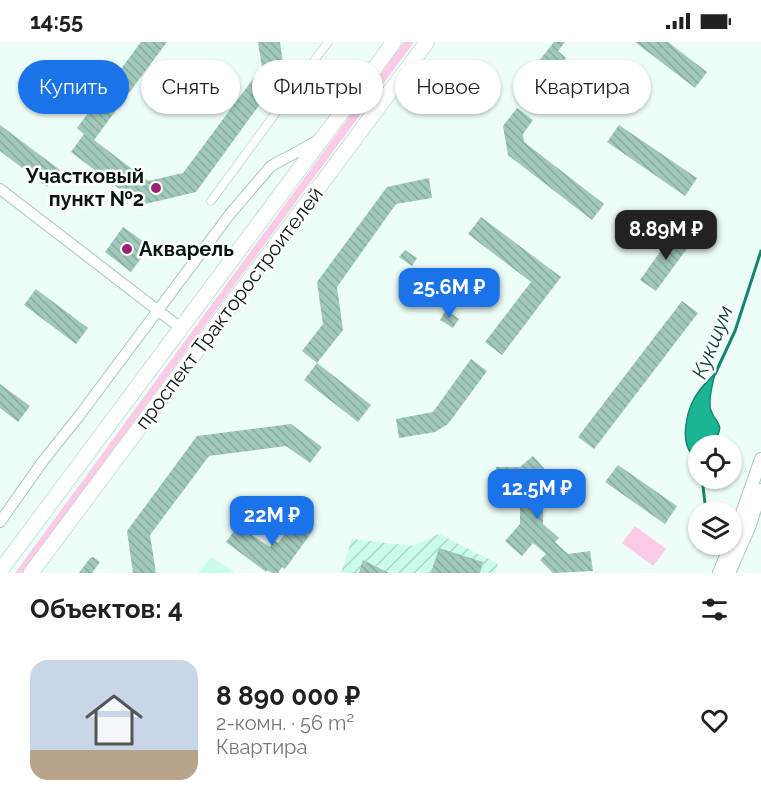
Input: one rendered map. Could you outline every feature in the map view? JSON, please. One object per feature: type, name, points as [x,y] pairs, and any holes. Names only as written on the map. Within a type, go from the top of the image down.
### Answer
[{"type":"main road","name":"проспект Тракторостроителей","points":[[0,571],[394,42]]},
{"type":"main road","name":"проспект Тракторостроителей","points":[[31,573],[426,42]]},
{"type":"street","points":[[211,201],[328,42]]},
{"type":"street","points":[[0,522],[43,461],[159,311],[230,214],[271,166],[321,139]]},
{"type":"street","points":[[0,189],[182,329]]},
{"type":"street","points":[[742,512],[761,459]]},
{"type":"street","points":[[729,573],[750,525],[761,489]]},
{"type":"street","points":[[719,573],[726,555]]},
{"type":"shaded area","points":[[404,42],[414,42],[401,60],[395,60],[395,68],[383,84],[383,71]]},
{"type":"shaded area","points":[[351,114],[361,114],[22,573],[15,573]]},
{"type":"shaded area","points":[[715,373],[710,406],[720,427],[717,435],[688,435],[688,447],[685,435],[686,425],[691,406],[699,391]]},
{"type":"shaded area","points":[[635,526],[666,549],[653,566],[622,543]]},
{"type":"shaded area","points":[[439,534],[498,564],[495,573],[341,573],[352,539],[412,546]]},
{"type":"shaded area","points":[[211,557],[235,573],[198,573]]},
{"type":"building","points":[[141,42],[167,42],[154,60],[141,60],[141,77],[129,93],[128,60]]},
{"type":"building","points":[[258,42],[280,42],[282,60],[261,60]]},
{"type":"building","points":[[554,42],[565,42],[558,51],[566,58],[564,60],[540,60]]},
{"type":"building","points":[[635,42],[668,42],[707,72],[695,88]]},
{"type":"building","points":[[252,80],[253,114],[196,192],[141,205],[71,152],[84,134],[77,128],[87,114],[113,114],[94,140],[148,181],[183,173],[227,114],[240,114],[240,97]]},
{"type":"building","points":[[513,113],[525,114],[533,120],[523,134],[524,142],[604,204],[592,220],[508,155],[503,126]]},
{"type":"building","points":[[0,125],[60,170],[47,187],[0,151]]},
{"type":"building","points":[[619,125],[697,178],[685,196],[607,142]]},
{"type":"building","points":[[429,178],[432,198],[396,204],[337,287],[343,330],[317,363],[302,351],[323,324],[317,282],[387,187]]},
{"type":"building","points":[[481,217],[561,277],[502,355],[485,342],[531,282],[468,234]]},
{"type":"building","name":"Акварель","points":[[123,227],[150,246],[131,272],[105,252]]},
{"type":"building","points":[[675,231],[691,243],[656,291],[640,280]]},
{"type":"building","points":[[405,250],[417,258],[412,266],[399,257]]},
{"type":"building","points":[[36,289],[88,328],[76,344],[24,305]]},
{"type":"building","points":[[682,301],[698,313],[594,449],[578,437]]},
{"type":"building","points":[[446,310],[459,319],[453,328],[440,320]]},
{"type":"building","points":[[471,359],[487,371],[448,424],[435,432],[399,438],[396,419],[433,412]]},
{"type":"building","points":[[317,363],[371,405],[358,422],[304,380]]},
{"type":"building","points":[[0,384],[30,406],[18,422],[0,408]]},
{"type":"building","points":[[291,424],[322,447],[310,463],[286,446],[209,456],[150,535],[156,573],[133,573],[127,531],[197,436]]},
{"type":"building","points":[[533,456],[548,473],[535,485],[535,506],[543,506],[543,524],[559,538],[555,542],[568,554],[590,551],[593,571],[553,573],[540,560],[546,554],[533,543],[522,556],[505,541],[520,524],[520,507],[513,507],[514,490],[496,490],[496,467],[520,467]]},
{"type":"building","points":[[618,465],[677,506],[665,524],[605,482]]},
{"type":"building","points":[[297,517],[314,529],[285,569],[282,567],[278,573],[267,570],[266,572],[226,542],[238,526],[270,547],[275,541],[278,543]]},
{"type":"building","points":[[439,548],[483,562],[480,573],[431,573]]},
{"type":"building","points":[[93,557],[100,562],[92,573],[79,573],[90,558]]},
{"type":"building","points":[[363,560],[389,573],[359,573]]},
{"type":"waterway","name":"Кукшум","points":[[715,374],[735,331],[761,251]]},
{"type":"waterway","name":"Кукшум","points":[[703,489],[705,501]]},
{"type":"place","name":"Участковый пункт №2","points":[[156,188]]},
{"type":"place","name":"Акварель","points":[[127,249]]}]
